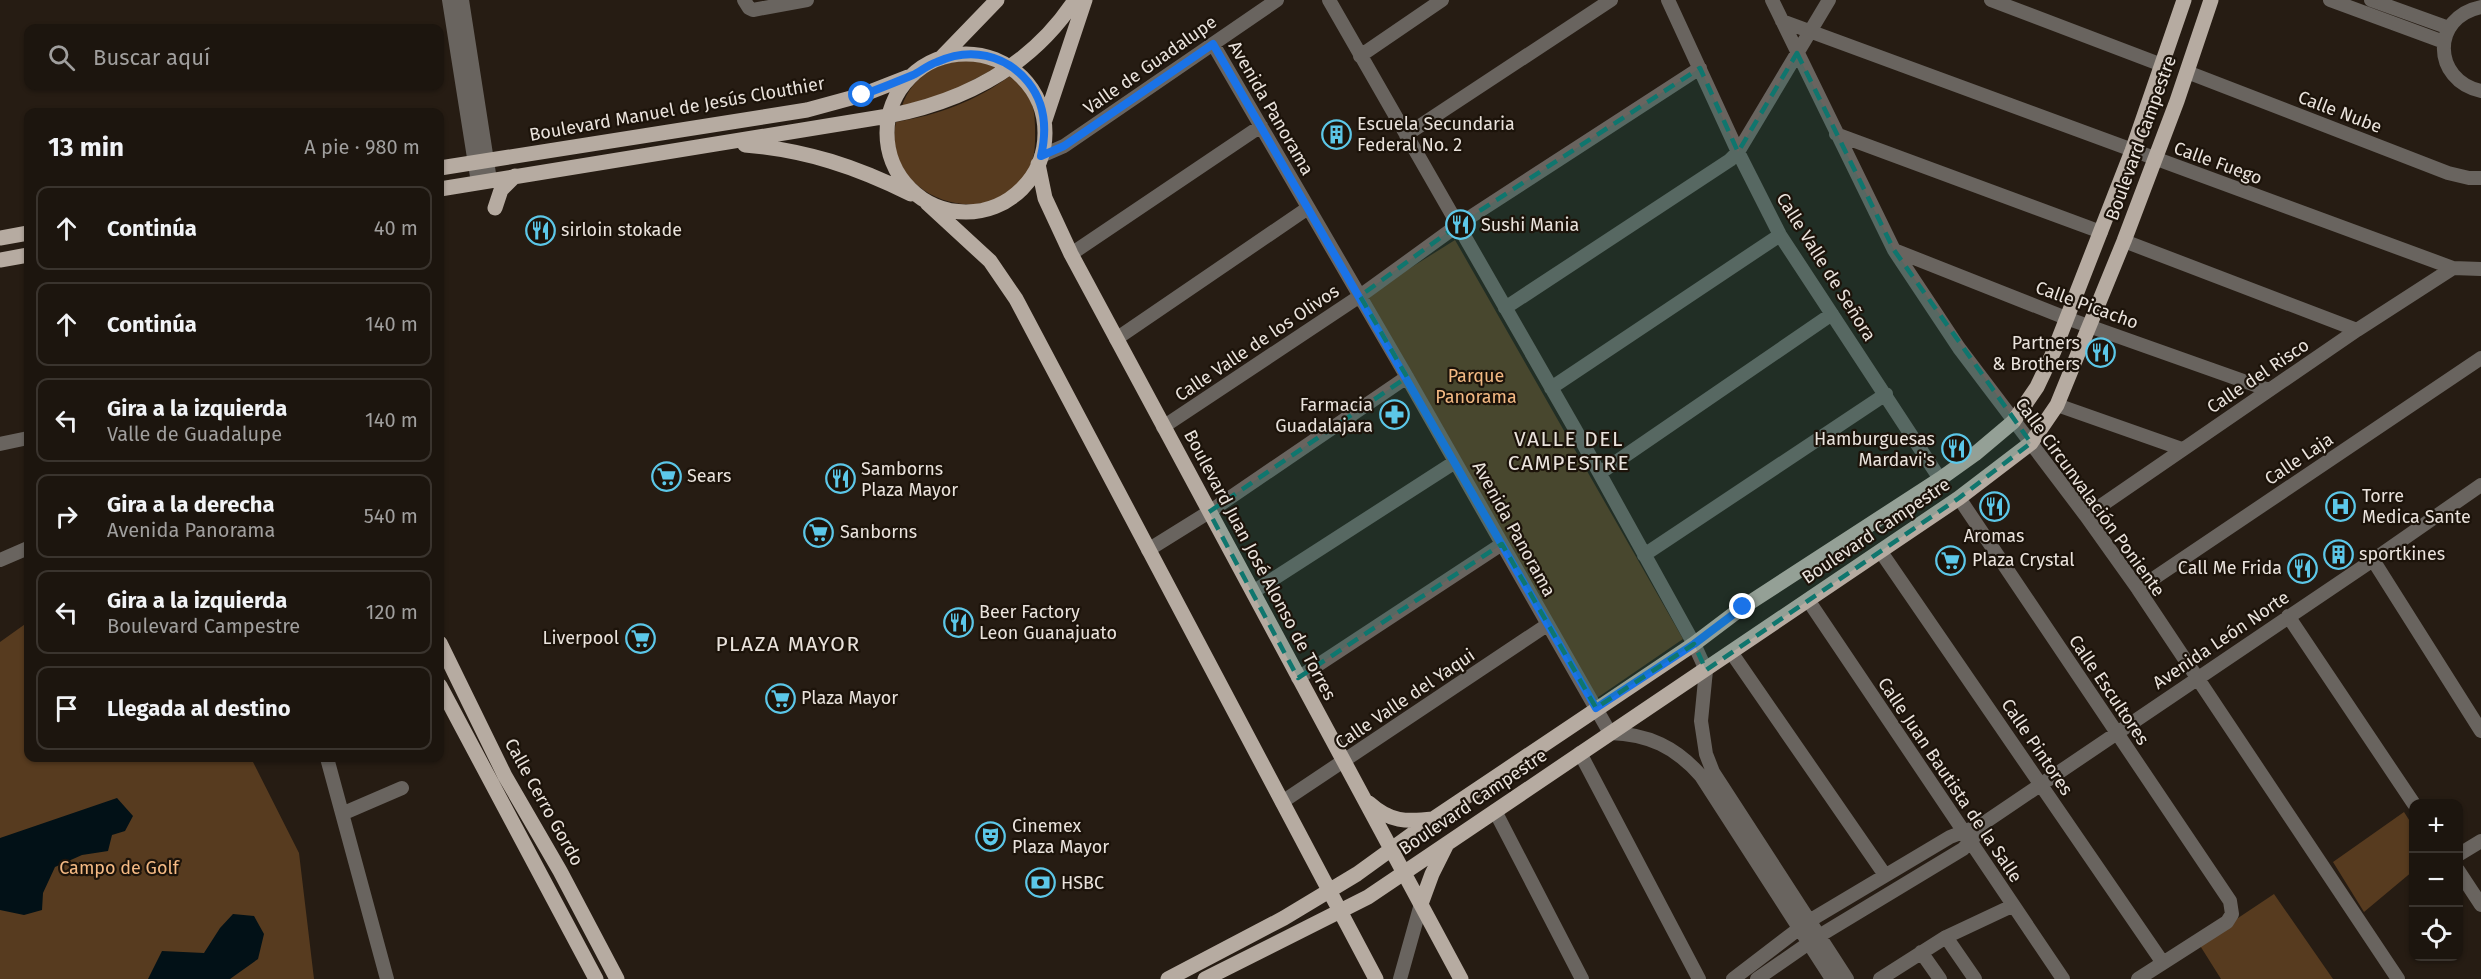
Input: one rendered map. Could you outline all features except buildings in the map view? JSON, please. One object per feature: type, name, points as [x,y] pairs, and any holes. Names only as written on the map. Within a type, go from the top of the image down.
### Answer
[{"type":"main road","points":[[938,61],[997,0]]},
{"type":"main road","points":[[444,188],[920,110],[960,97],[1012,67],[1038,46],[1075,0]]},
{"type":"main road","points":[[722,143],[769,147],[841,162],[923,200],[952,210],[980,211],[1004,204],[1024,187],[1039,160],[1044,126],[1085,0]]},
{"type":"main road","name":"Boulevard Campestre","points":[[1168,979],[1284,918],[1391,851],[1433,819],[1694,644],[1743,607],[1940,479],[1975,454],[2013,422],[2037,387],[2101,232],[2132,151],[2184,0]]},
{"type":"main road","name":"Boulevard Campestre","points":[[1205,979],[1368,897],[1881,552],[1959,498],[2031,443],[2057,405],[2091,326],[2187,72],[2211,0]]},
{"type":"main road","points":[[1044,126],[1039,100],[1026,80],[1000,58],[976,55],[957,55],[938,61],[916,74],[900,89],[888,117],[891,155],[906,186],[973,244],[1003,278],[1021,308],[1375,978]]},
{"type":"main road","name":"Boulevard Manuel de Jesús Clouthier","points":[[444,167],[807,110],[883,88],[916,74]]},
{"type":"main road","name":"Boulevard Juan José Alonso de Torres","points":[[1039,160],[1045,198],[1071,254],[1461,979]]},
{"type":"main road","points":[[495,208],[501,189],[515,176]]},
{"type":"main road","points":[[0,238],[24,234]]},
{"type":"main road","points":[[0,260],[24,256]]},
{"type":"main road","name":"Calle Cerro Gordo","points":[[444,651],[505,776],[565,880],[617,979]]},
{"type":"main road","name":"Calle Cerro Gordo","points":[[444,694],[596,979]]},
{"type":"main road","points":[[1361,796],[1380,813],[1390,818],[1405,821],[1433,819]]},
{"type":"main road","points":[[1421,904],[1432,874],[1455,838],[1448,809]]},
{"type":"street","points":[[449,0],[484,181]]},
{"type":"street","points":[[462,0],[481,162]]},
{"type":"street","points":[[744,0],[748,8],[753,10],[807,0]]},
{"type":"street","name":"Valle de Guadalupe","points":[[1039,160],[1064,146],[1277,0]]},
{"type":"street","points":[[1329,0],[1600,473],[1694,644],[1706,670],[1701,721],[1706,754],[1713,772],[1803,925]]},
{"type":"street","points":[[1360,56],[1442,0]]},
{"type":"street","points":[[1406,135],[1611,0]]},
{"type":"street","name":"Calle Valle de Señora","points":[[1668,0],[1738,152],[1780,235],[1940,479]]},
{"type":"street","name":"Calle Circunvalación Poniente","points":[[1772,0],[1894,250],[1953,339],[2138,589],[2195,679],[2398,979]]},
{"type":"street","points":[[1505,308],[1716,170],[1738,152],[1829,0]]},
{"type":"street","points":[[1991,0],[2162,65]]},
{"type":"street","points":[[2330,0],[2444,42]]},
{"type":"street","points":[[2371,0],[2449,28]]},
{"type":"street","points":[[2481,7],[2467,11],[2456,18],[2444,42],[2444,54],[2453,76],[2463,84],[2481,91]]},
{"type":"street","points":[[1782,21],[1810,30]]},
{"type":"street","name":"Calle Fuego","points":[[1810,30],[2154,160],[2453,268],[2481,269]]},
{"type":"street","name":"Avenida Panorama","points":[[1213,44],[1407,377],[1610,733]]},
{"type":"street","name":"Calle Valle de los Olivos","points":[[1163,427],[1360,296],[1458,225],[1700,68]]},
{"type":"street","name":"Calle Nube","points":[[2187,72],[2448,173],[2481,178]]},
{"type":"street","points":[[1071,254],[1261,126]]},
{"type":"street","points":[[1836,134],[2101,232]]},
{"type":"street","points":[[1116,339],[1308,208]]},
{"type":"street","points":[[1551,388],[1780,235]]},
{"type":"street","points":[[2124,241],[2357,330]]},
{"type":"street","name":"Calle Picacho","points":[[1894,250],[2066,318],[2269,390]]},
{"type":"street","name":"Calle del Risco","points":[[2086,516],[2357,330],[2453,268]]},
{"type":"street","points":[[1600,473],[1832,314]]},
{"type":"street","name":"Calle Laja","points":[[2138,589],[2481,358]]},
{"type":"street","points":[[1148,550],[1209,512],[1407,377]]},
{"type":"street","points":[[1644,555],[1886,394]]},
{"type":"street","points":[[2057,405],[2182,449]]},
{"type":"street","points":[[0,444],[24,439]]},
{"type":"street","points":[[1253,592],[1455,462]]},
{"type":"street","name":"Avenida León Norte","points":[[1757,979],[2481,485]]},
{"type":"street","name":"Calle Escultores","points":[[1959,498],[2230,901],[2232,914],[2227,922],[2163,963]]},
{"type":"street","points":[[1298,678],[1502,544]]},
{"type":"street","points":[[0,560],[24,550]]},
{"type":"street","name":"Calle Pintores","points":[[1881,552],[2163,963]]},
{"type":"street","points":[[2373,560],[2481,731]]},
{"type":"street","name":"Calle Juan Bautista de la Salle","points":[[1808,600],[2063,979]]},
{"type":"street","points":[[2288,616],[2411,799]]},
{"type":"street","name":"Calle Valle del Yaqui","points":[[1282,802],[1548,625]]},
{"type":"street","points":[[1731,652],[1885,875]]},
{"type":"street","points":[[1610,733],[1651,738],[1669,747],[1688,761],[1701,776],[1813,940],[1847,979]]},
{"type":"street","points":[[1580,753],[1699,979]]},
{"type":"street","points":[[328,762],[344,813],[387,979]]},
{"type":"street","points":[[344,813],[402,788]]},
{"type":"street","points":[[1495,811],[1582,979]]},
{"type":"street","name":"Avenida León Norte","points":[[1733,979],[1803,925],[1885,875],[1968,836]]},
{"type":"street","points":[[2461,853],[2481,841]]},
{"type":"street","points":[[2463,878],[2481,905]]},
{"type":"street","points":[[1400,979],[1421,904]]},
{"type":"street","points":[[1880,979],[1946,937],[2012,906]]},
{"type":"street","points":[[1946,937],[1975,979]]},
{"type":"street","points":[[1813,940],[1832,979]]},
{"type":"street","points":[[1921,952],[1940,979]]},
{"type":"street","points":[[2138,979],[2163,963]]},
{"type":"highlighted area","points":[[1797,53],[1894,250],[2031,443],[1959,498],[1706,670],[1694,644],[1596,708],[1502,544],[1298,678],[1209,512],[1407,377],[1360,296],[1458,225],[1700,68],[1738,152]]},
{"type":"green space","points":[[970,60],[994,65],[996,68],[948,93],[902,106],[912,86],[928,72],[948,63]]},
{"type":"green space","points":[[1010,76],[1022,85],[1030,97],[1035,126],[1032,162],[1014,189],[992,201],[968,204],[944,200],[922,189],[905,172],[895,149],[896,122],[956,106],[984,93]]},
{"type":"green space","name":"Parque Panorama","points":[[1455,240],[1683,639],[1594,700],[1364,297]]},
{"type":"green space","name":"Campo de Golf","points":[[24,625],[24,762],[253,762],[299,853],[314,979],[0,979],[0,642]]},
{"type":"green space","points":[[2404,812],[2409,820],[2409,874],[2364,912],[2333,862]]},
{"type":"green space","points":[[2274,894],[2333,979],[2221,979],[2199,944]]},
{"type":"shaded area","points":[[117,798],[133,816],[125,831],[112,835],[108,851],[82,855],[55,867],[43,893],[42,910],[24,915],[0,910],[0,838]]},
{"type":"shaded area","points":[[233,914],[254,916],[264,934],[258,959],[230,979],[148,979],[162,951],[204,953],[220,928]]},
{"type":"place","name":"Escuela Secundaria Federal No. 2","points":[[1336,134]]},
{"type":"place","name":"Sushi Mania","points":[[1460,225]]},
{"type":"place","name":"sirloin stokade","points":[[540,230]]},
{"type":"place","name":"Partners & Brothers","points":[[2101,353]]},
{"type":"place","name":"Farmacia Guadalajara","points":[[1394,415]]},
{"type":"place","name":"Hamburguesas Mardavi's","points":[[1956,449]]},
{"type":"place","name":"Sears","points":[[666,476]]},
{"type":"place","name":"Samborns Plaza Mayor","points":[[840,479]]},
{"type":"place","name":"Torre Medica Sante","points":[[2341,506]]},
{"type":"place","name":"Aromas","points":[[1994,507]]},
{"type":"place","name":"Sanborns","points":[[819,532]]},
{"type":"place","name":"sportkines","points":[[2338,554]]},
{"type":"place","name":"Plaza Crystal","points":[[1951,560]]},
{"type":"place","name":"Call Me Frida","points":[[2303,568]]},
{"type":"place","name":"Beer Factory Leon Guanajuato","points":[[958,622]]},
{"type":"place","name":"Liverpool","points":[[640,638]]},
{"type":"place","name":"Plaza Mayor","points":[[780,698]]},
{"type":"place","name":"Cinemex Plaza Mayor","points":[[991,836]]},
{"type":"place","name":"HSBC","points":[[1040,883]]},
{"type":"district","name":"VALLE DEL CAMPESTRE","points":[[1569,451]]},
{"type":"district","name":"PLAZA MAYOR","points":[[788,644]]},
{"type":"route","points":[[862,95],[916,74],[938,61],[957,55],[1000,58],[1026,80],[1039,100],[1044,137],[1041,156],[1055,152],[1213,44],[1596,708],[1694,644],[1743,607]]}]
